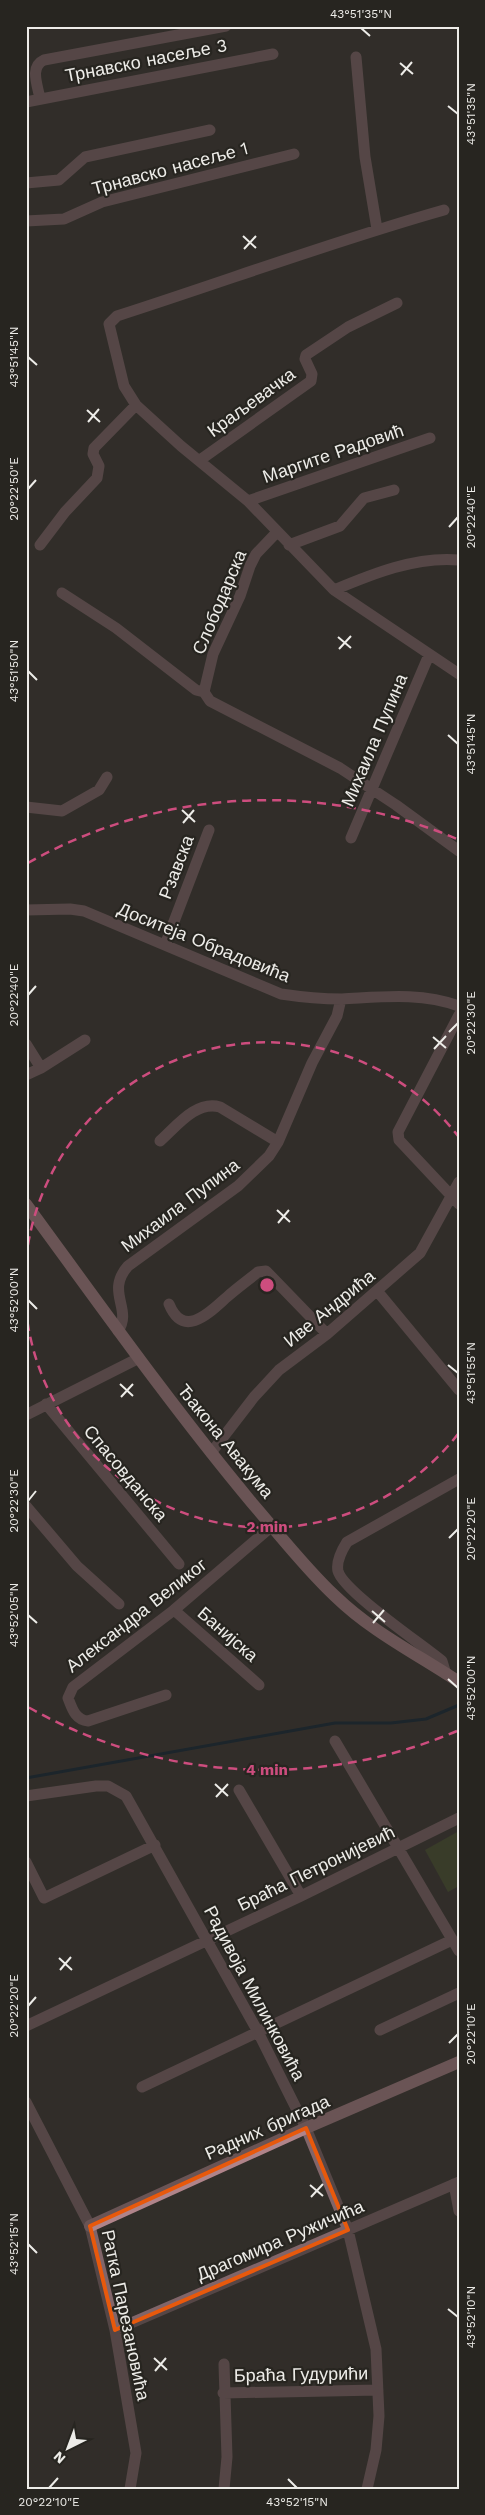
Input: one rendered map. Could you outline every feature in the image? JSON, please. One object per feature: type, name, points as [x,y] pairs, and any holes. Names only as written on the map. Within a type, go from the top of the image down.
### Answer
[{"type":"main road","name":"Ђакона Авакума","points":[[26,1204],[118,1331],[211,1453],[272,1526],[335,1596],[367,1624],[392,1642],[459,1682]]},
{"type":"main road","name":"Радних бригада","points":[[90,2226],[306,2128],[459,2062]]},
{"type":"street","points":[[40,99],[35,69],[38,63],[44,60],[226,26]]},
{"type":"street","name":"Трнавско насеље 3","points":[[26,102],[273,54]]},
{"type":"street","points":[[356,57],[365,157],[377,229]]},
{"type":"street","points":[[26,183],[59,180],[85,157],[210,130]]},
{"type":"street","name":"Трнавско насеље 1","points":[[26,221],[64,219],[102,202],[294,154]]},
{"type":"street","name":"Маргите Радовић","points":[[444,210],[377,229],[254,272],[117,316],[109,324],[124,386],[136,405],[181,446],[248,501],[334,590],[459,674]]},
{"type":"street","name":"Краљевачка","points":[[200,460],[310,381],[312,374],[305,359],[306,355],[348,328],[397,303]]},
{"type":"street","points":[[40,545],[97,478],[99,466],[93,454],[94,448],[136,405]]},
{"type":"street","name":"Маргите Радовић","points":[[248,501],[430,438]]},
{"type":"street","points":[[289,545],[340,526],[364,498],[394,490]]},
{"type":"street","name":"Слободарска","points":[[204,692],[213,654],[240,596],[250,566],[256,554],[277,532]]},
{"type":"street","points":[[334,590],[376,573],[412,564],[446,559],[459,560]]},
{"type":"street","points":[[62,593],[116,628],[196,690],[204,692],[210,701],[340,768],[459,851]]},
{"type":"street","name":"Михаила Пупина","points":[[351,838],[429,655]]},
{"type":"street","points":[[26,807],[62,810],[99,790],[106,777]]},
{"type":"street","name":"Рзавска","points":[[165,945],[209,830]]},
{"type":"street","name":"Доситеја Обрадовића","points":[[26,910],[70,909],[84,911],[281,994],[309,998],[340,999],[408,995],[443,1001],[459,1006]]},
{"type":"street","name":"Михаила Пупина","points":[[118,1331],[123,1316],[117,1286],[122,1273],[128,1266],[238,1186],[258,1168],[278,1142],[312,1063],[337,1016],[340,999]]},
{"type":"street","points":[[459,1015],[398,1132],[399,1140],[459,1204]]},
{"type":"street","points":[[26,1074],[41,1068],[85,1040]]},
{"type":"street","points":[[26,1044],[41,1068]]},
{"type":"street","points":[[160,1141],[197,1109],[211,1105],[220,1107],[278,1142]]},
{"type":"street","name":"Иве Андрића","points":[[211,1453],[254,1397],[279,1370],[378,1292],[420,1253],[450,1195],[459,1182]]},
{"type":"street","points":[[170,1304],[176,1316],[182,1320],[200,1320],[258,1272],[266,1271],[327,1334]]},
{"type":"street","points":[[378,1292],[459,1390]]},
{"type":"street","points":[[26,1415],[139,1358]]},
{"type":"street","name":"Спасовданска","points":[[46,1404],[179,1564]]},
{"type":"street","points":[[446,1674],[442,1662],[351,1588],[339,1574],[337,1567],[346,1542],[459,1478]]},
{"type":"street","points":[[26,1506],[77,1566],[119,1604]]},
{"type":"street","name":"Александра Великог","points":[[166,1695],[88,1722],[81,1720],[76,1715],[68,1698],[73,1686],[174,1610],[272,1526]]},
{"type":"street","name":"Банијска","points":[[174,1610],[258,1685]]},
{"type":"street","points":[[335,1741],[459,1951]]},
{"type":"street","name":"Радивоја Милинковића","points":[[26,1796],[96,1786],[108,1786],[126,1796],[257,2030],[306,2128],[348,2230],[376,2349],[378,2390],[376,2450],[367,2489]]},
{"type":"street","points":[[239,1790],[301,1896]]},
{"type":"street","name":"Браћа Петронијевић","points":[[26,2026],[301,1896],[459,1818]]},
{"type":"street","points":[[26,1862],[44,1898],[155,1845]]},
{"type":"street","points":[[142,2087],[257,2030],[452,1940]]},
{"type":"street","points":[[380,2030],[459,1993]]},
{"type":"street","name":"Ратка Парезановића","points":[[26,2102],[90,2226],[116,2330],[136,2453],[130,2489]]},
{"type":"street","points":[[456,2183],[459,2211]]},
{"type":"street","name":"Драгомира Ружичића","points":[[116,2330],[456,2183]]},
{"type":"street","points":[[224,2364],[223,2393],[227,2457],[224,2489]]},
{"type":"street","name":"Браћа Гудурићи","points":[[223,2393],[378,2390]]},
{"type":"highlighted area","points":[[306,2128],[348,2230],[115,2330],[90,2226]]},
{"type":"green space","points":[[459,1831],[459,1886],[448,1892],[425,1850]]},
{"type":"waterway","points":[[26,1778],[335,1723],[391,1723],[426,1719],[459,1705]]}]
